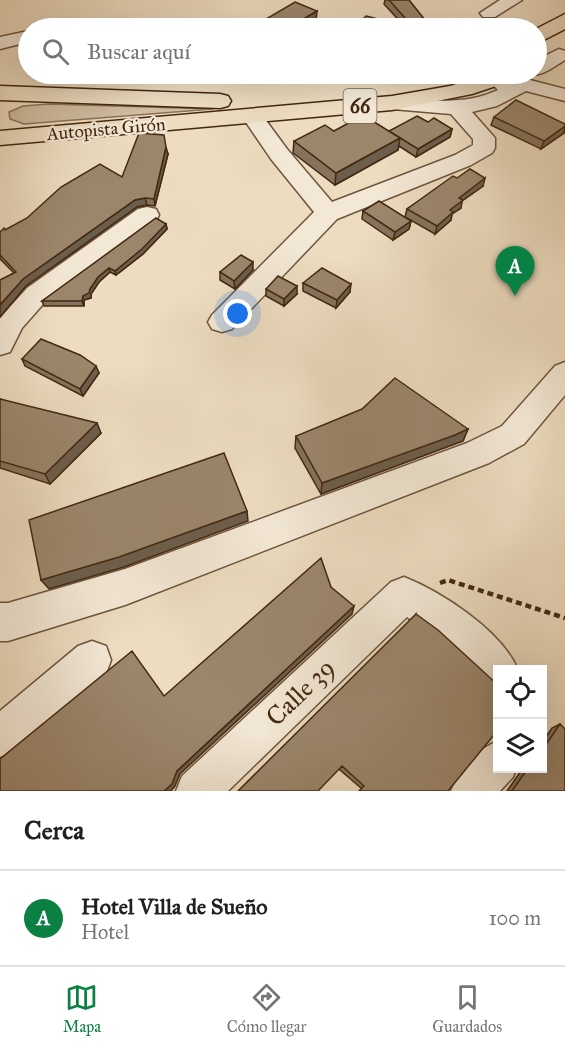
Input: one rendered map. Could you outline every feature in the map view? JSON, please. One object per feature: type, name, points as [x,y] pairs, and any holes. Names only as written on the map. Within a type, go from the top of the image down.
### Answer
[{"type":"highway","points":[[547,32],[565,20]]},
{"type":"highway","points":[[547,54],[564,50]]},
{"type":"highway","name":"66","points":[[196,100],[290,100],[381,93],[437,84]]},
{"type":"highway","name":"66","points":[[212,120],[392,103],[457,100],[487,84]]},
{"type":"highway","name":"Autopista Girón","points":[[0,93],[196,100]]},
{"type":"highway","points":[[196,100],[166,104],[30,100],[13,104],[1,116],[12,125],[29,128],[174,117],[212,120]]},
{"type":"highway","name":"Autopista Girón","points":[[0,138],[212,120]]},
{"type":"street","points":[[489,13],[513,0]]},
{"type":"street","points":[[0,43],[18,39]]},
{"type":"street","points":[[547,62],[564,50]]},
{"type":"street","points":[[530,84],[554,94],[565,95]]},
{"type":"street","points":[[222,322],[328,213],[480,152],[485,145],[484,138],[457,100]]},
{"type":"street","points":[[252,115],[279,154],[328,213]]},
{"type":"street","points":[[0,344],[12,321],[36,295],[147,215]]},
{"type":"street","points":[[0,622],[8,622],[125,587],[478,453],[513,435],[565,374]]},
{"type":"street","points":[[404,595],[432,609],[476,645],[495,665]]},
{"type":"street","name":"Calle 39","points":[[197,791],[404,595]]},
{"type":"street","points":[[0,737],[92,660]]},
{"type":"street","points":[[472,791],[493,768]]},
{"type":"path","points":[[404,595],[448,580],[565,618]]},
{"type":"shaded area","points":[[49,104],[213,109],[24,124],[10,119],[9,112],[23,106]]},
{"type":"building","points":[[389,0],[409,0],[423,18],[405,18]]},
{"type":"building","points":[[295,2],[317,11],[305,18],[268,18]]},
{"type":"building","points":[[516,100],[565,126],[544,141],[494,117]]},
{"type":"building","points":[[363,115],[400,138],[336,173],[294,141],[325,125],[334,131]]},
{"type":"building","points":[[417,116],[428,122],[434,118],[452,129],[418,149],[389,131]]},
{"type":"building","points":[[139,133],[164,135],[166,147],[154,199],[135,200],[23,279],[0,305],[0,280],[16,272],[0,255],[0,232],[27,218],[61,187],[100,164],[122,177]]},
{"type":"building","points":[[470,169],[485,178],[459,198],[463,200],[450,210],[453,212],[437,226],[407,209],[453,176],[457,178]]},
{"type":"building","points":[[379,201],[411,221],[395,232],[363,211]]},
{"type":"building","points":[[156,218],[166,224],[142,249],[115,271],[109,268],[98,277],[89,293],[83,296],[82,301],[42,301]]},
{"type":"building","points":[[241,255],[253,262],[234,281],[220,272]]},
{"type":"building","points":[[322,268],[351,284],[337,300],[303,283]]},
{"type":"building","points":[[278,276],[297,286],[284,299],[266,289]]},
{"type":"building","points":[[41,339],[80,355],[96,366],[80,389],[22,359]]},
{"type":"building","points":[[395,378],[468,429],[322,483],[296,436],[362,409]]},
{"type":"building","points":[[0,399],[97,423],[45,474],[0,461]]},
{"type":"building","points":[[224,453],[247,511],[119,557],[41,580],[29,520]]},
{"type":"building","points":[[321,558],[331,587],[354,606],[177,771],[172,784],[164,791],[0,791],[0,759],[132,651],[164,696]]},
{"type":"building","points":[[416,614],[438,630],[493,680],[493,736],[448,791],[359,791],[364,786],[342,766],[318,791],[238,791]]},
{"type":"building","points":[[560,724],[565,729],[565,791],[512,791],[525,773],[547,773],[547,743]]},
{"type":"place","name":"Hotel Villa de Sueño","points":[[515,296]]}]
